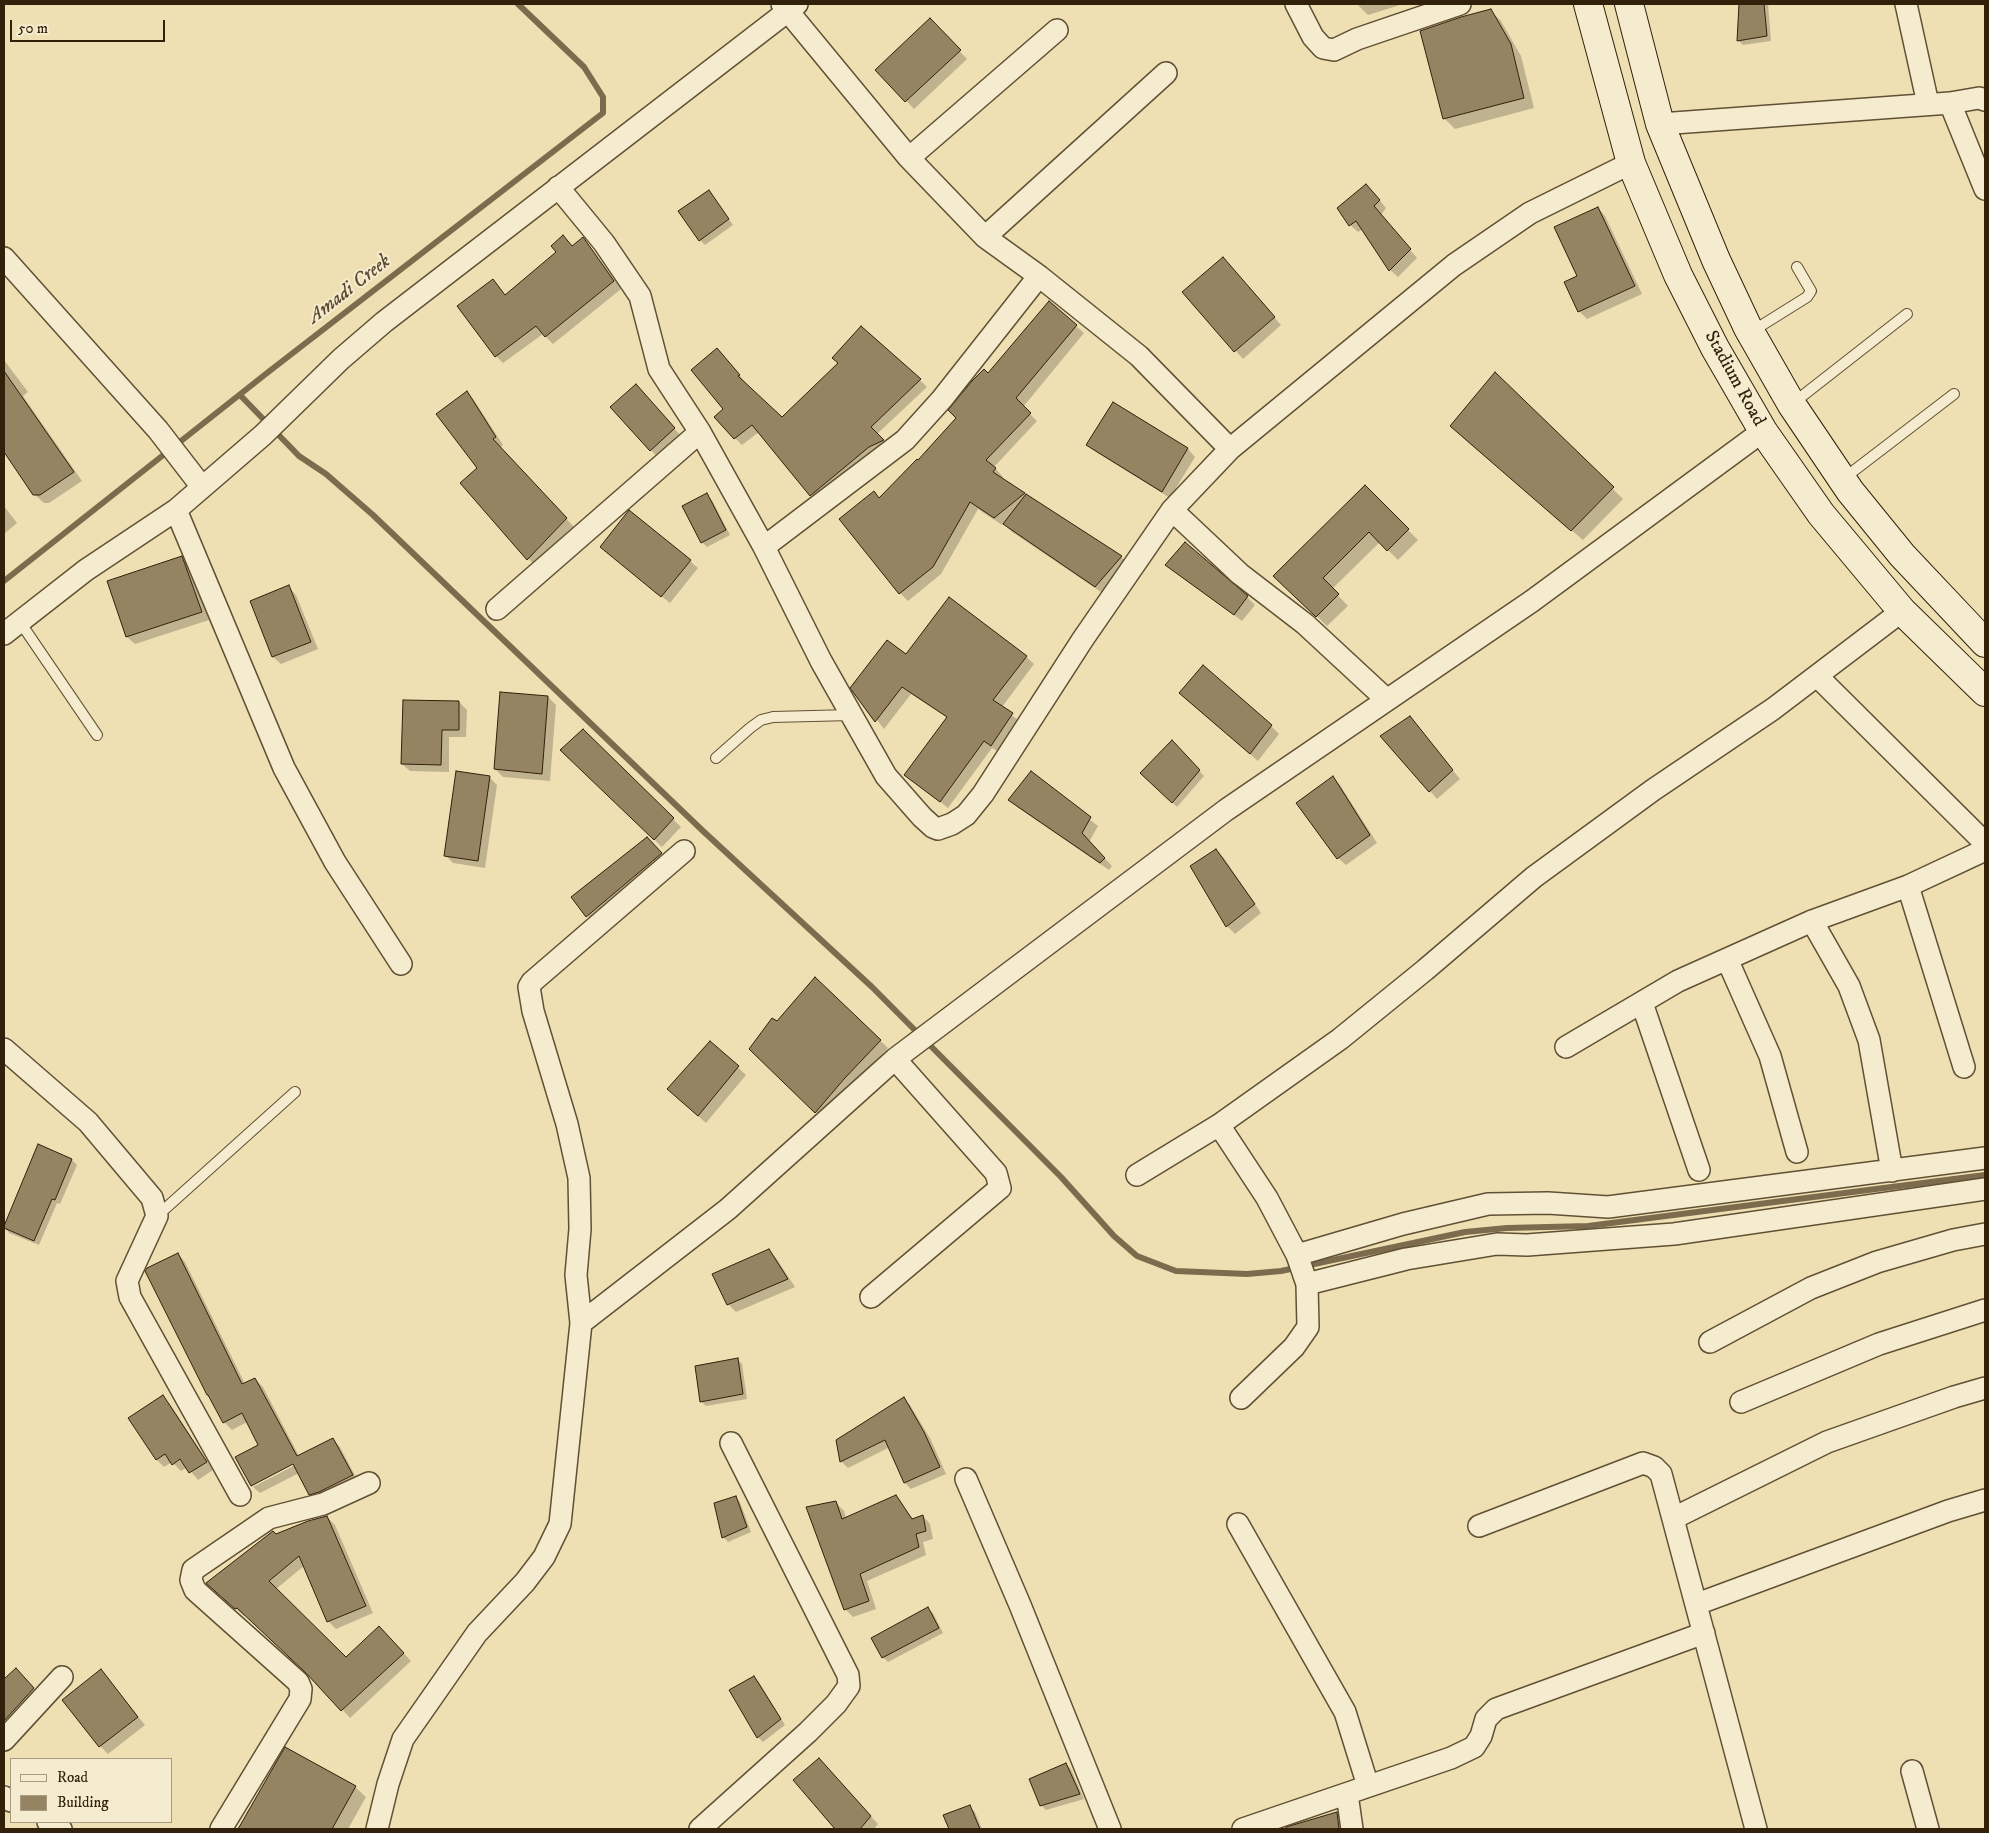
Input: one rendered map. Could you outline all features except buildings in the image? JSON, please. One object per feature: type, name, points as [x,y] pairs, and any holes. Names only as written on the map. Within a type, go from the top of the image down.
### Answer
[{"type":"main road","name":"Stadium Road","points":[[1588,4],[1631,163],[1678,275],[1715,348],[1763,431],[1821,514],[1902,611],[1985,692]]},
{"type":"main road","name":"Stadium Road","points":[[1628,4],[1660,124],[1716,260],[1750,332],[1792,405],[1843,480],[1902,555],[1985,643]]},
{"type":"main road","points":[[1678,275],[1716,260]]},
{"type":"street","points":[[1296,4],[1313,37],[1323,48],[1334,50],[1357,39],[1460,4]]},
{"type":"street","points":[[1906,4],[1928,104]]},
{"type":"street","points":[[12,628],[86,570],[176,510],[196,479],[262,435],[341,359],[384,322],[789,6],[909,158],[985,237],[1039,276],[1139,356],[1230,449]]},
{"type":"street","points":[[909,158],[1057,30]]},
{"type":"street","points":[[985,237],[1166,72]]},
{"type":"street","points":[[1660,124],[1950,103],[1983,95]]},
{"type":"street","points":[[1950,103],[1985,188]]},
{"type":"street","points":[[558,187],[604,244],[640,296],[658,369],[700,432],[764,547],[821,661],[886,776],[932,827],[938,829],[952,824],[966,815],[983,794],[1083,639],[1172,510],[1230,449],[1454,266],[1530,213],[1631,163]]},
{"type":"street","points":[[4,258],[158,430],[196,479]]},
{"type":"street","points":[[764,547],[906,440],[942,399],[1039,276]]},
{"type":"street","points":[[581,1323],[728,1209],[902,1054],[937,1027],[1226,810],[1532,601],[1763,431]]},
{"type":"street","points":[[497,609],[700,432]]},
{"type":"street","points":[[176,510],[284,768],[335,862],[401,964]]},
{"type":"street","points":[[1172,510],[1240,574],[1305,624],[1388,700]]},
{"type":"street","points":[[1137,1175],[1219,1125],[1340,1039],[1426,970],[1534,877],[1653,790],[1773,709],[1902,611]]},
{"type":"street","points":[[1817,676],[1985,843]]},
{"type":"street","points":[[377,1829],[388,1784],[403,1739],[477,1633],[525,1582],[544,1557],[560,1524],[581,1323],[576,1275],[580,1229],[579,1178],[567,1124],[533,1011],[528,987],[684,850]]},
{"type":"street","points":[[1566,1047],[1678,981],[1812,921],[1908,886],[1985,850]]},
{"type":"street","points":[[1908,886],[1964,1067]]},
{"type":"street","points":[[1812,921],[1849,986],[1869,1040],[1892,1170]]},
{"type":"street","points":[[1727,960],[1770,1056],[1797,1152]]},
{"type":"street","points":[[1642,1003],[1699,1170]]},
{"type":"street","points":[[4,1048],[88,1122],[152,1198],[157,1216],[127,1281],[130,1297],[240,1495]]},
{"type":"street","points":[[871,1297],[1000,1188],[996,1173],[902,1054]]},
{"type":"street","points":[[1219,1125],[1267,1198],[1297,1255],[1307,1284],[1308,1327],[1294,1348],[1241,1398]]},
{"type":"street","points":[[1297,1255],[1403,1224],[1488,1204],[1548,1203],[1608,1208],[1985,1158]]},
{"type":"street","points":[[1307,1284],[1406,1259],[1497,1244],[1527,1245],[1674,1234],[1985,1189]]},
{"type":"street","points":[[1710,1342],[1811,1288],[1877,1262],[1953,1240],[1985,1234]]},
{"type":"street","points":[[1741,1402],[1879,1344],[1985,1310]]},
{"type":"street","points":[[1674,1518],[1827,1442],[1954,1397],[1985,1388]]},
{"type":"street","points":[[700,1829],[808,1732],[836,1704],[849,1686],[848,1675],[730,1443]]},
{"type":"street","points":[[1479,1526],[1643,1463],[1654,1467],[1661,1474],[1756,1829]]},
{"type":"street","points":[[966,1479],[1024,1614],[1110,1829]]},
{"type":"street","points":[[222,1829],[300,1699],[301,1689],[298,1682],[195,1590],[190,1580],[193,1570],[269,1518],[323,1504],[369,1483]]},
{"type":"street","points":[[1696,1604],[1948,1511],[1985,1500]]},
{"type":"street","points":[[1238,1524],[1345,1712],[1368,1786]]},
{"type":"street","points":[[1243,1829],[1450,1758],[1474,1747],[1481,1736],[1486,1719],[1496,1709],[1704,1633]]},
{"type":"street","points":[[4,1740],[62,1677]]},
{"type":"street","points":[[1912,1771],[1928,1829]]},
{"type":"street","points":[[1347,1794],[1352,1829]]},
{"type":"street","points":[[50,1823],[61,1829]]},
{"type":"lane","points":[[1750,332],[1807,297],[1811,291],[1797,267]]},
{"type":"lane","points":[[1792,405],[1907,314]]},
{"type":"lane","points":[[1843,480],[1954,394]]},
{"type":"lane","points":[[12,628],[97,735]]},
{"type":"lane","points":[[716,758],[761,720],[772,717],[852,715]]},
{"type":"lane","points":[[157,1216],[296,1092]]},
{"type":"waterway","name":"Amadi Creek","points":[[4,581],[267,373],[603,113],[603,97],[584,67],[518,4]]},
{"type":"waterway","points":[[240,395],[299,456],[326,474],[373,515],[703,831],[872,987],[1061,1177],[1114,1236],[1137,1256],[1176,1271],[1247,1274],[1281,1271],[1465,1232],[1507,1228],[1588,1226],[1985,1175]]}]
